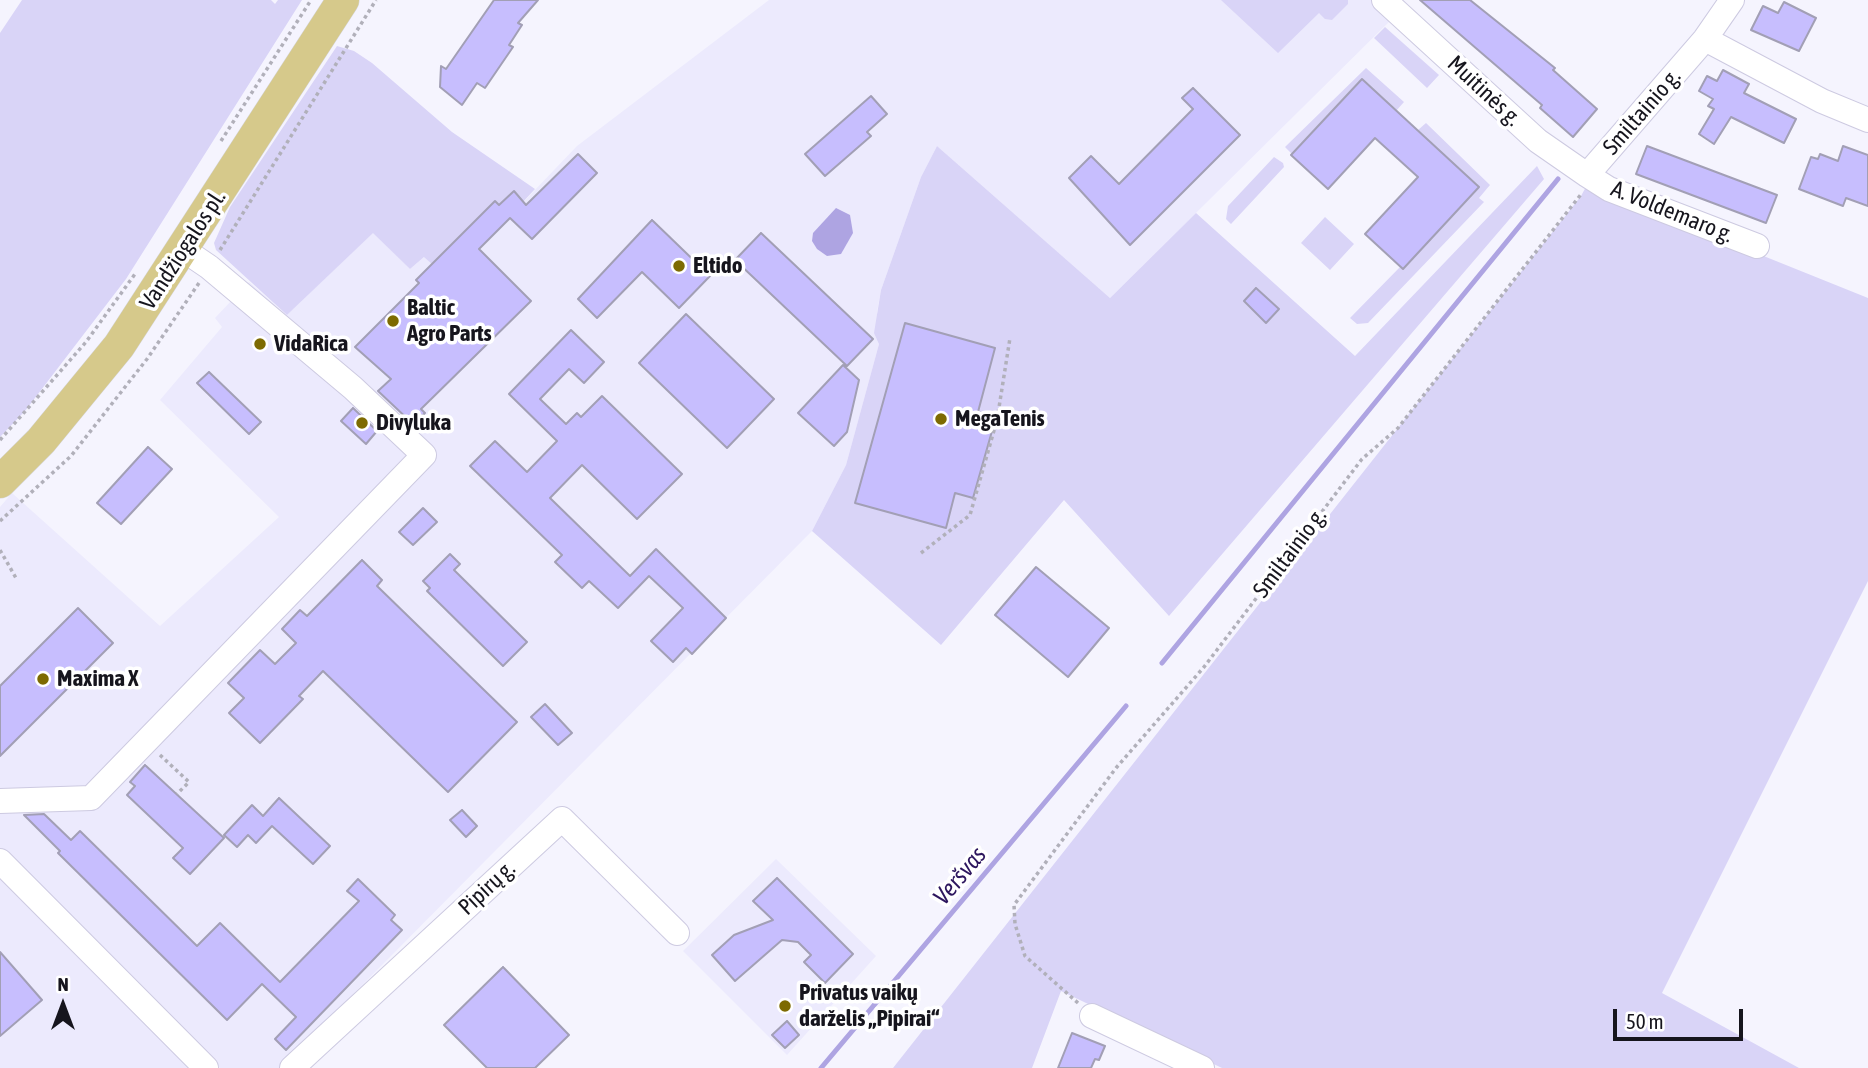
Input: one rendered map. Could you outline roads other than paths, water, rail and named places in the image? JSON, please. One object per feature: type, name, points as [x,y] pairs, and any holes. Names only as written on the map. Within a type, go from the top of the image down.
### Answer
[{"type":"main road","name":"Vandžiogalos pl.","points":[[0,482],[82,394],[119,346],[184,250],[343,0]]},
{"type":"street","name":"Muitinės g.","points":[[1384,0],[1538,141],[1587,175]]},
{"type":"street","name":"Smiltainio g.","points":[[1587,175],[1705,39],[1732,0]]},
{"type":"street","points":[[1705,39],[1822,101],[1868,120]]},
{"type":"street","name":"A. Voldemaro g.","points":[[1587,175],[1609,189],[1758,246]]},
{"type":"street","points":[[0,801],[91,798],[424,455],[307,349],[184,250]]},
{"type":"street","name":"Pipirų g.","points":[[292,1068],[562,819],[677,933]]},
{"type":"street","points":[[0,861],[206,1068]]},
{"type":"street","points":[[1093,1016],[1202,1068]]},
{"type":"waterway","points":[[1162,663],[1558,179]]},
{"type":"waterway","name":"Veršvas","points":[[821,1068],[1126,706]]},
{"type":"place","name":"Eltido","points":[[679,266]]},
{"type":"place","name":"Baltic Agro Parts","points":[[393,321]]},
{"type":"place","name":"VidaRica","points":[[260,344]]},
{"type":"place","name":"MegaTenis","points":[[941,419]]},
{"type":"place","name":"Divyluka","points":[[362,423]]},
{"type":"place","name":"Maxima X","points":[[43,679]]},
{"type":"place","name":"Privatus vaikų darželis „Pipirai“","points":[[785,1006]]}]
